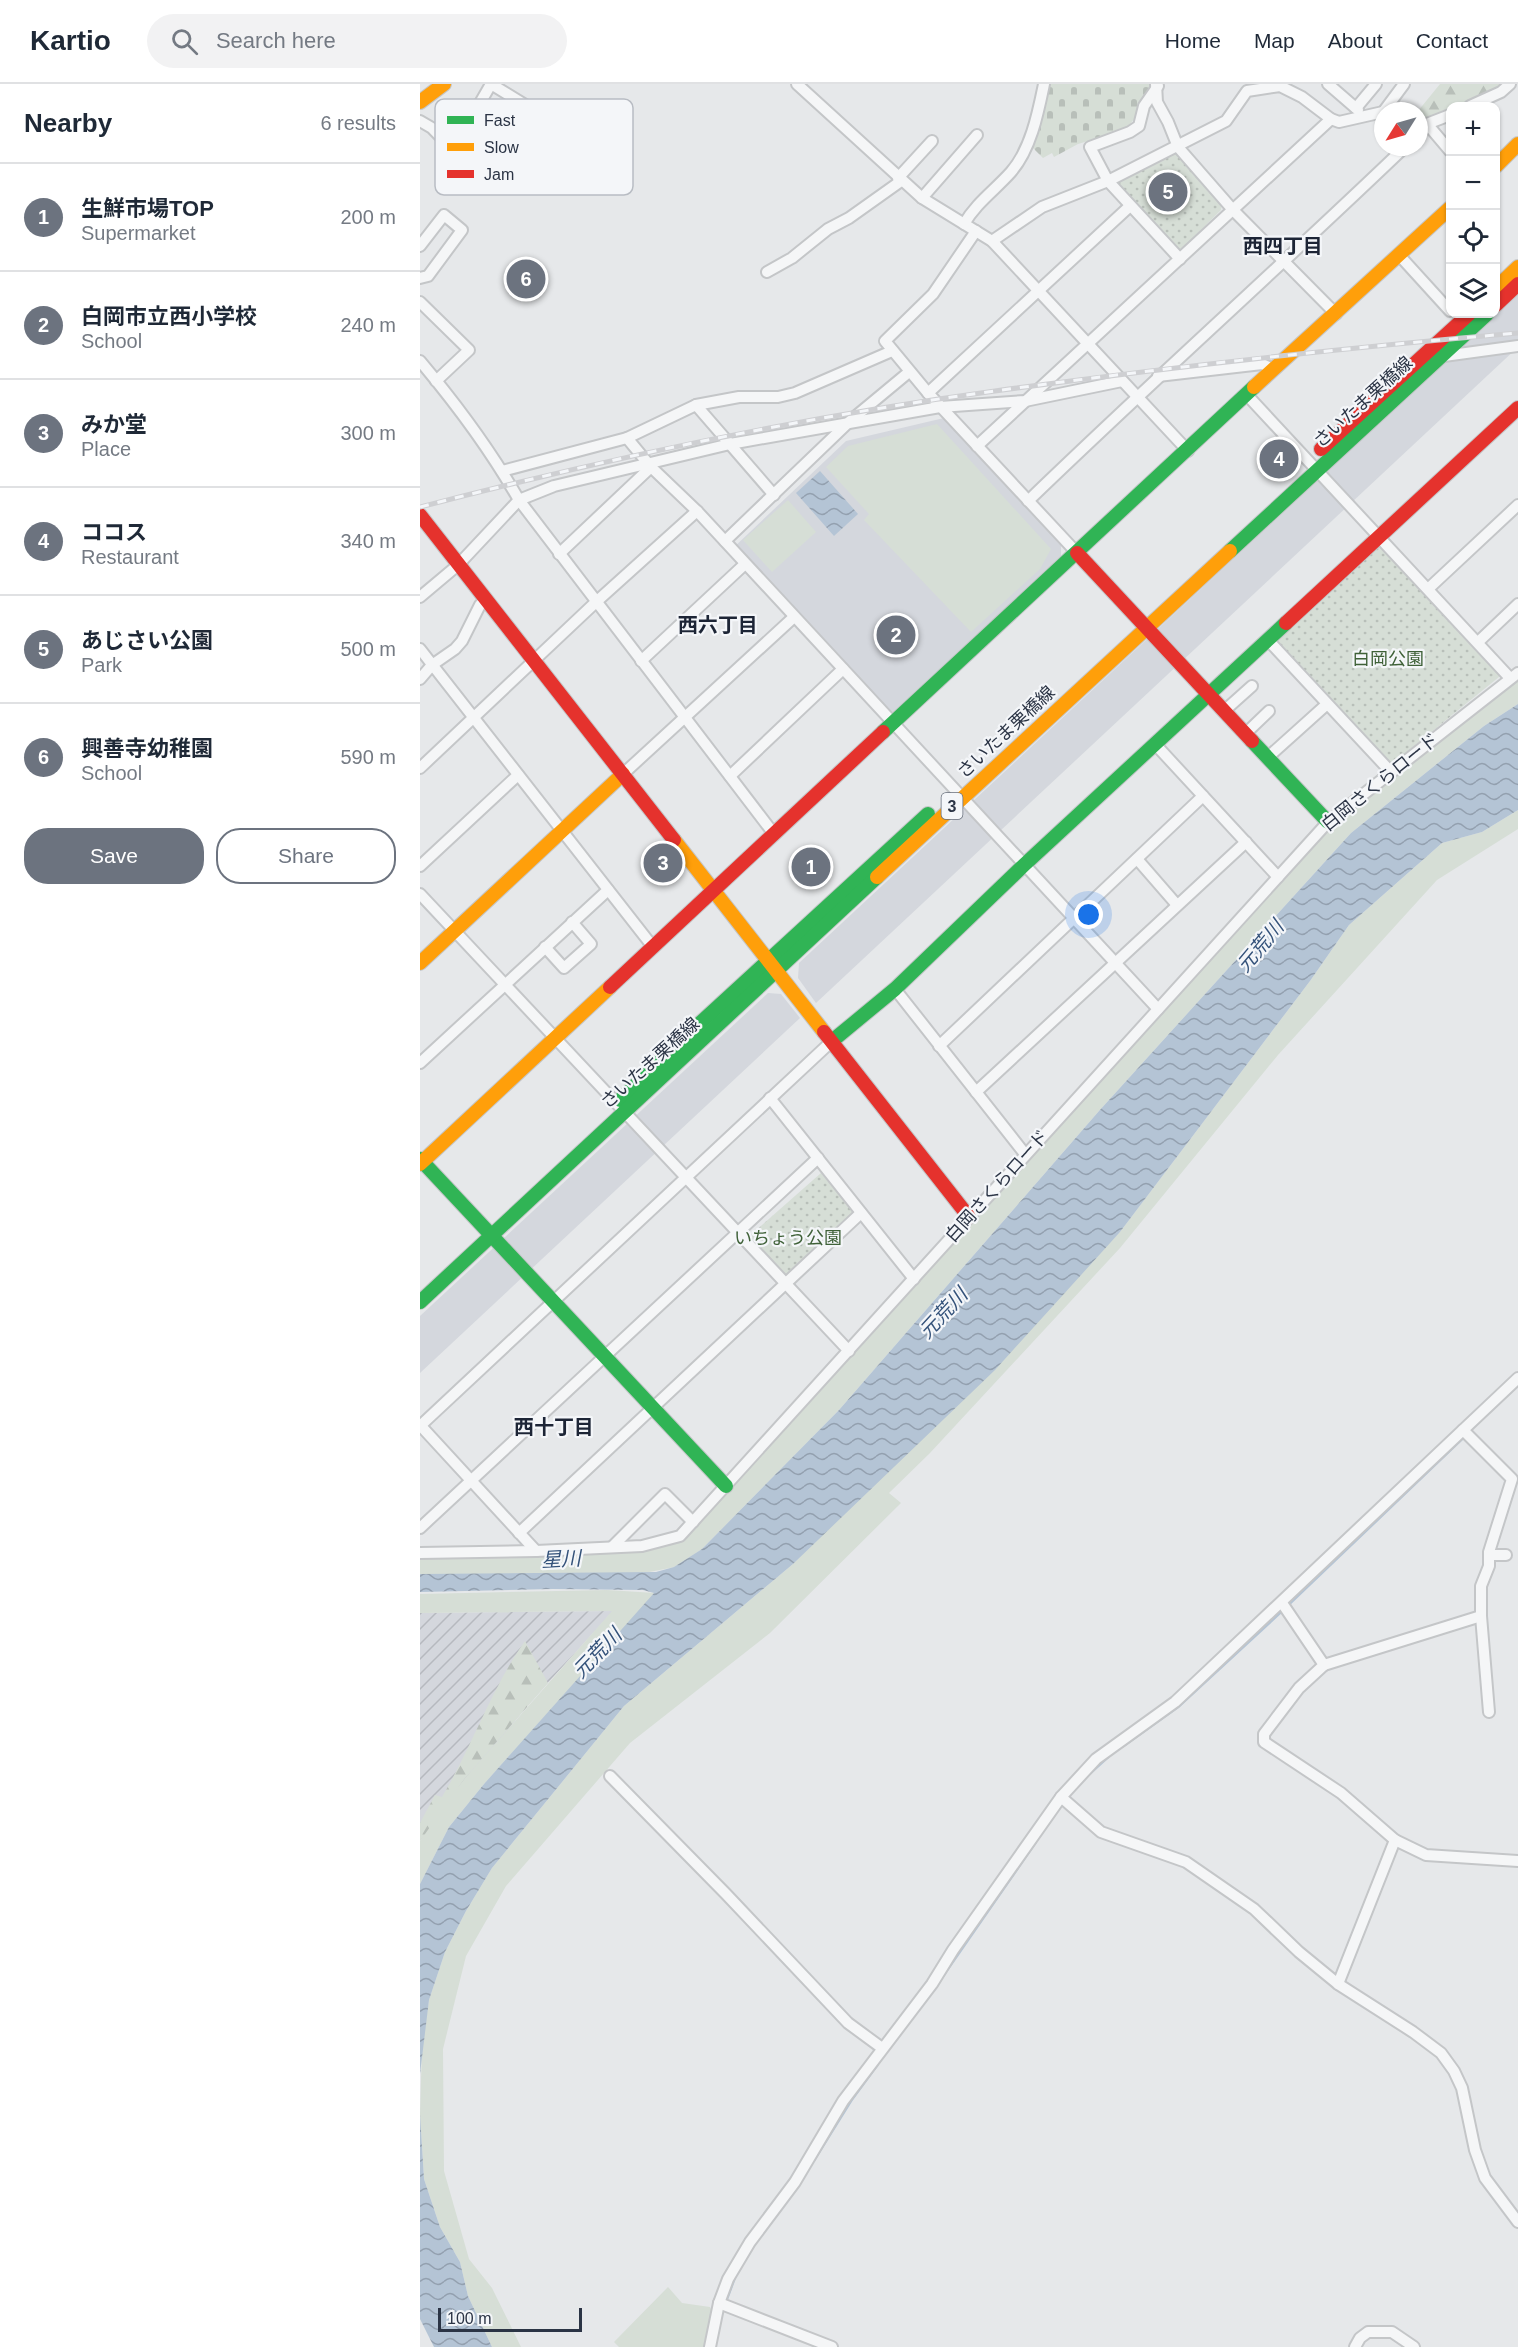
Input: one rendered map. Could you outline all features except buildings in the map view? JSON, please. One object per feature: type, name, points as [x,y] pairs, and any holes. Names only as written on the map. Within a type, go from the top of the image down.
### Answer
[{"type":"street","points":[[420,102],[444,84]]},
{"type":"street","points":[[482,99],[491,84],[515,99]]},
{"type":"street","points":[[797,84],[922,198],[992,241],[1188,451]]},
{"type":"street","points":[[964,224],[980,202],[1013,170],[1025,151],[1044,84]]},
{"type":"street","points":[[1328,84],[1357,109],[1376,84]]},
{"type":"street","points":[[1391,102],[1404,84]]},
{"type":"street","points":[[1479,102],[1501,92],[1509,84]]},
{"type":"street","points":[[1158,85],[1157,102],[1178,147],[1233,210],[1336,314]]},
{"type":"street","points":[[1158,85],[1144,106],[1139,126],[1130,132],[1090,147],[1108,181],[1180,259]]},
{"type":"street","points":[[992,241],[1042,207],[1108,181],[1226,121],[1247,91],[1280,86],[1302,97],[1330,119],[1339,122],[1374,115]]},
{"type":"street","points":[[1428,124],[1446,117]]},
{"type":"street","points":[[977,446],[1330,119]]},
{"type":"street","points":[[420,121],[435,131]]},
{"type":"street","points":[[1428,130],[1446,147]]},
{"type":"street","points":[[922,198],[977,135]]},
{"type":"street","points":[[767,272],[792,258],[828,229],[849,218],[900,180],[932,141]]},
{"type":"street","points":[[1500,162],[1518,144]]},
{"type":"street","points":[[1028,501],[1135,396],[1284,262],[1396,156]]},
{"type":"street","points":[[928,393],[1130,206]]},
{"type":"street","points":[[726,1486],[421,1162],[1188,451],[1273,369],[1448,210]]},
{"type":"street","points":[[420,246],[444,215],[462,230],[428,276],[420,278]]},
{"type":"street","points":[[976,231],[933,294],[885,341],[940,407],[1328,822]]},
{"type":"street","points":[[1399,255],[1446,303]]},
{"type":"street","points":[[1500,284],[1518,267]]},
{"type":"street","points":[[1500,301],[1517,286]]},
{"type":"street","points":[[420,302],[469,350],[436,381]]},
{"type":"street","name":"さいたま栗橋線","points":[[420,1302],[488,1232],[621,1107],[1311,466],[1455,318]]},
{"type":"street","name":"さいたま栗橋線","points":[[1311,466],[1442,356],[1483,318]]},
{"type":"street","points":[[1442,356],[1518,346]]},
{"type":"street","points":[[502,471],[627,438],[696,405],[739,397],[778,397],[795,393],[892,351]]},
{"type":"street","points":[[1158,376],[1262,364],[1273,369]]},
{"type":"street","points":[[422,367],[461,410],[519,500],[774,834]]},
{"type":"street","points":[[725,541],[850,422],[909,372]]},
{"type":"street","points":[[420,597],[458,565],[519,500],[554,486],[650,466],[730,444],[940,407],[1025,401],[1122,381]]},
{"type":"street","points":[[1246,396],[1478,642],[1514,675]]},
{"type":"street","points":[[696,405],[774,495]]},
{"type":"street","points":[[536,1551],[420,1425],[832,1041],[895,989],[1024,865],[1518,408]]},
{"type":"street","points":[[627,438],[650,466],[697,511],[1158,1009]]},
{"type":"street","points":[[559,554],[650,466]]},
{"type":"street","points":[[1428,589],[1518,505]]},
{"type":"street","points":[[420,768],[697,511]]},
{"type":"street","points":[[420,515],[969,1217]]},
{"type":"street","points":[[641,661],[745,564]]},
{"type":"street","points":[[420,679],[432,665],[455,649],[462,641],[480,605],[486,599]]},
{"type":"street","points":[[1478,642],[1518,604]]},
{"type":"street","points":[[420,963],[794,617]]},
{"type":"street","points":[[1268,640],[1326,705],[1391,772]]},
{"type":"street","points":[[420,649],[653,947]]},
{"type":"street","points":[[730,776],[843,669]]},
{"type":"street","name":"白岡さくらロード","points":[[420,1553],[642,1546],[680,1536],[1328,822],[1514,675]]},
{"type":"street","points":[[1224,711],[1252,686]]},
{"type":"street","points":[[1267,758],[1326,705]]},
{"type":"street","points":[[1245,734],[1269,711]]},
{"type":"street","points":[[1155,744],[1278,877]]},
{"type":"street","points":[[420,866],[518,775]]},
{"type":"street","points":[[939,1046],[1203,796]]},
{"type":"street","points":[[976,1092],[1246,842]]},
{"type":"street","points":[[1137,859],[1178,905]]},
{"type":"street","points":[[420,1063],[608,890]]},
{"type":"street","points":[[420,894],[849,1351]]},
{"type":"street","points":[[545,947],[564,968],[591,944],[572,922]]},
{"type":"street","points":[[895,989],[1025,1154]]},
{"type":"street","points":[[770,1098],[914,1279]]},
{"type":"street","points":[[420,1528],[818,1158]]},
{"type":"street","points":[[519,1533],[861,1212]]},
{"type":"street","name":"さいたま栗橋線","points":[[420,1288],[488,1232]]},
{"type":"street","points":[[710,2347],[719,2303],[728,2279],[750,2242],[795,2182],[843,2101],[932,1984],[953,1950],[1061,1797],[1096,1759],[1175,1702],[1518,1377]]},
{"type":"street","points":[[1463,1430],[1512,1479],[1489,1555],[1489,1566],[1481,1586],[1481,1616],[1489,1712]]},
{"type":"street","points":[[612,1547],[665,1494],[693,1522]]},
{"type":"street","points":[[1489,1555],[1506,1555]]},
{"type":"street","points":[[1282,1603],[1324,1665]]},
{"type":"street","points":[[1481,1616],[1324,1665],[1299,1688],[1264,1734],[1264,1742],[1341,1793],[1395,1840],[1426,1855],[1518,1861]]},
{"type":"street","points":[[610,1776],[726,1894],[848,2024],[882,2048]]},
{"type":"street","points":[[1061,1797],[1101,1832],[1186,1862],[1254,1908],[1299,1952],[1338,1984],[1442,2053],[1462,2088],[1474,2150],[1485,2178],[1518,2222]]},
{"type":"street","points":[[1338,1984],[1395,1840]]},
{"type":"street","points":[[719,2303],[832,2347]]},
{"type":"street","points":[[1355,2347],[1360,2338],[1368,2332],[1392,2332],[1414,2347]]},
{"type":"shaded area","points":[[1518,294],[1518,347],[816,1003],[798,978],[799,963],[1492,318],[1500,318],[1500,311]]},
{"type":"shaded area","points":[[944,418],[1061,542],[1061,557],[892,714],[732,549],[846,441]]},
{"type":"shaded area","points":[[768,993],[781,994],[800,1018],[420,1373],[420,1316]]},
{"type":"shaded area","points":[[613,1611],[527,1706],[420,1841],[420,1613]]},
{"type":"green space","points":[[1047,84],[1152,84],[1153,88],[1136,117],[1125,130],[1078,144],[1054,157],[1052,153],[1043,158],[1031,146]]},
{"type":"green space","points":[[1440,84],[1503,84],[1498,89],[1467,102],[1446,102],[1446,112],[1428,120],[1428,102],[1425,102]]},
{"type":"green space","points":[[1176,151],[1222,202],[1221,210],[1179,252],[1113,182]]},
{"type":"green space","points":[[937,424],[1051,549],[1040,569],[971,632],[864,520],[869,514],[826,467],[848,446]]},
{"type":"green space","points":[[788,500],[816,532],[772,572],[743,540]]},
{"type":"green space","name":"白岡公園","points":[[1381,544],[1500,674],[1392,764],[1387,763],[1275,642]]},
{"type":"green space","points":[[1518,678],[1518,704],[1484,726],[1351,833],[1099,1111],[839,1410],[702,1549],[675,1567],[644,1573],[420,1576],[420,1559],[526,1558],[639,1552],[683,1539],[1333,824]]},
{"type":"green space","points":[[1518,810],[1518,829],[1437,880],[1278,1055],[1120,1248],[930,1453],[889,1493],[901,1503],[770,1633],[630,1743],[506,1886],[466,1956],[443,2049],[444,2171],[469,2259],[492,2288],[521,2347],[492,2347],[468,2296],[460,2262],[440,2227],[424,2179],[420,2114],[422,2047],[429,2000],[445,1952],[492,1868],[624,1706],[793,1564],[1120,1232],[1310,981],[1349,925],[1442,843],[1482,832]]},
{"type":"green space","name":"いちょう公園","points":[[821,1173],[854,1213],[783,1278],[746,1239]]},
{"type":"green space","points":[[607,1590],[655,1593],[484,1784],[449,1827],[420,1884],[420,1841],[429,1826],[465,1778],[612,1611],[420,1613],[420,1594]]},
{"type":"green space","points":[[525,1641],[548,1683],[465,1778],[420,1841],[420,1823],[435,1795],[442,1797],[502,1679]]},
{"type":"green space","points":[[668,2287],[682,2303],[710,2307],[713,2313],[707,2347],[619,2347],[614,2342]]},
{"type":"water","points":[[820,471],[858,514],[834,536],[796,493]]},
{"type":"water","name":"元荒川","points":[[1518,704],[1518,810],[1482,832],[1442,843],[1349,925],[1310,981],[1120,1232],[995,1370],[793,1564],[624,1706],[492,1868],[445,1952],[429,2000],[420,2074],[420,1884],[449,1827],[484,1784],[654,1593],[643,1590],[553,1589],[420,1592],[420,1574],[656,1572],[674,1567],[702,1549],[839,1410],[1099,1111],[1351,833],[1484,726]]},
{"type":"water","points":[[420,2114],[424,2179],[440,2227],[460,2262],[468,2296],[492,2347],[434,2347],[420,2319]]},
{"type":"waterway","points":[[1469,1431],[1518,1385]]},
{"type":"waterway","points":[[1287,1606],[1465,1436]]},
{"type":"waterway","points":[[1123,1746],[1179,1706],[1283,1610]]},
{"type":"waterway","points":[[1087,1776],[1108,1757]]},
{"type":"waterway","points":[[938,1983],[1035,1843]]},
{"type":"waterway","points":[[814,2160],[852,2099],[877,2065]]},
{"type":"waterway","points":[[726,2301],[736,2274]]},
{"type":"railway","points":[[420,507],[706,440],[923,401],[1191,366],[1518,333]]},
{"type":"traffic: fast","points":[[1230,551],[1483,318]]},
{"type":"traffic: fast","points":[[883,732],[1254,387]]},
{"type":"traffic: fast","points":[[832,1041],[895,989],[1024,865],[1286,623]]},
{"type":"traffic: fast","points":[[1252,741],[1328,822]]},
{"type":"traffic: fast","points":[[620,1100],[698,1025],[928,814]]},
{"type":"traffic: fast","points":[[420,1302],[877,877]]},
{"type":"traffic: fast","points":[[420,1159],[726,1486]]},
{"type":"traffic: slow","points":[[420,102],[444,84]]},
{"type":"traffic: slow","points":[[1500,162],[1518,144]]},
{"type":"traffic: slow","points":[[1254,387],[1448,210]]},
{"type":"traffic: slow","points":[[1500,284],[1518,267]]},
{"type":"traffic: slow","points":[[877,877],[1230,551]]},
{"type":"traffic: slow","points":[[420,963],[623,774]]},
{"type":"traffic: slow","points":[[674,840],[824,1032]]},
{"type":"traffic: slow","points":[[420,1164],[610,987]]},
{"type":"traffic: jam","points":[[1500,301],[1518,284]]},
{"type":"traffic: jam","points":[[1321,449],[1465,318]]},
{"type":"traffic: jam","points":[[1286,623],[1518,408]]},
{"type":"traffic: jam","points":[[420,515],[674,840]]},
{"type":"traffic: jam","points":[[1077,553],[1252,741]]},
{"type":"traffic: jam","points":[[610,987],[883,732]]},
{"type":"traffic: jam","points":[[824,1032],[969,1217]]},
{"type":"place","name":"あじさい公園","points":[[1168,192]]},
{"type":"place","name":"興善寺幼稚園","points":[[526,279]]},
{"type":"place","name":"ココス","points":[[1279,459]]},
{"type":"place","name":"白岡市立西小学校","points":[[896,635]]},
{"type":"place","name":"みか堂","points":[[663,863]]},
{"type":"place","name":"生鮮市場TOP","points":[[811,867]]},
{"type":"district","name":"西四丁目","points":[[1283,246]]},
{"type":"district","name":"西六丁目","points":[[718,625]]},
{"type":"district","name":"西十丁目","points":[[554,1427]]},
{"type":"water label","name":"星川","points":[[561,1559]]}]
